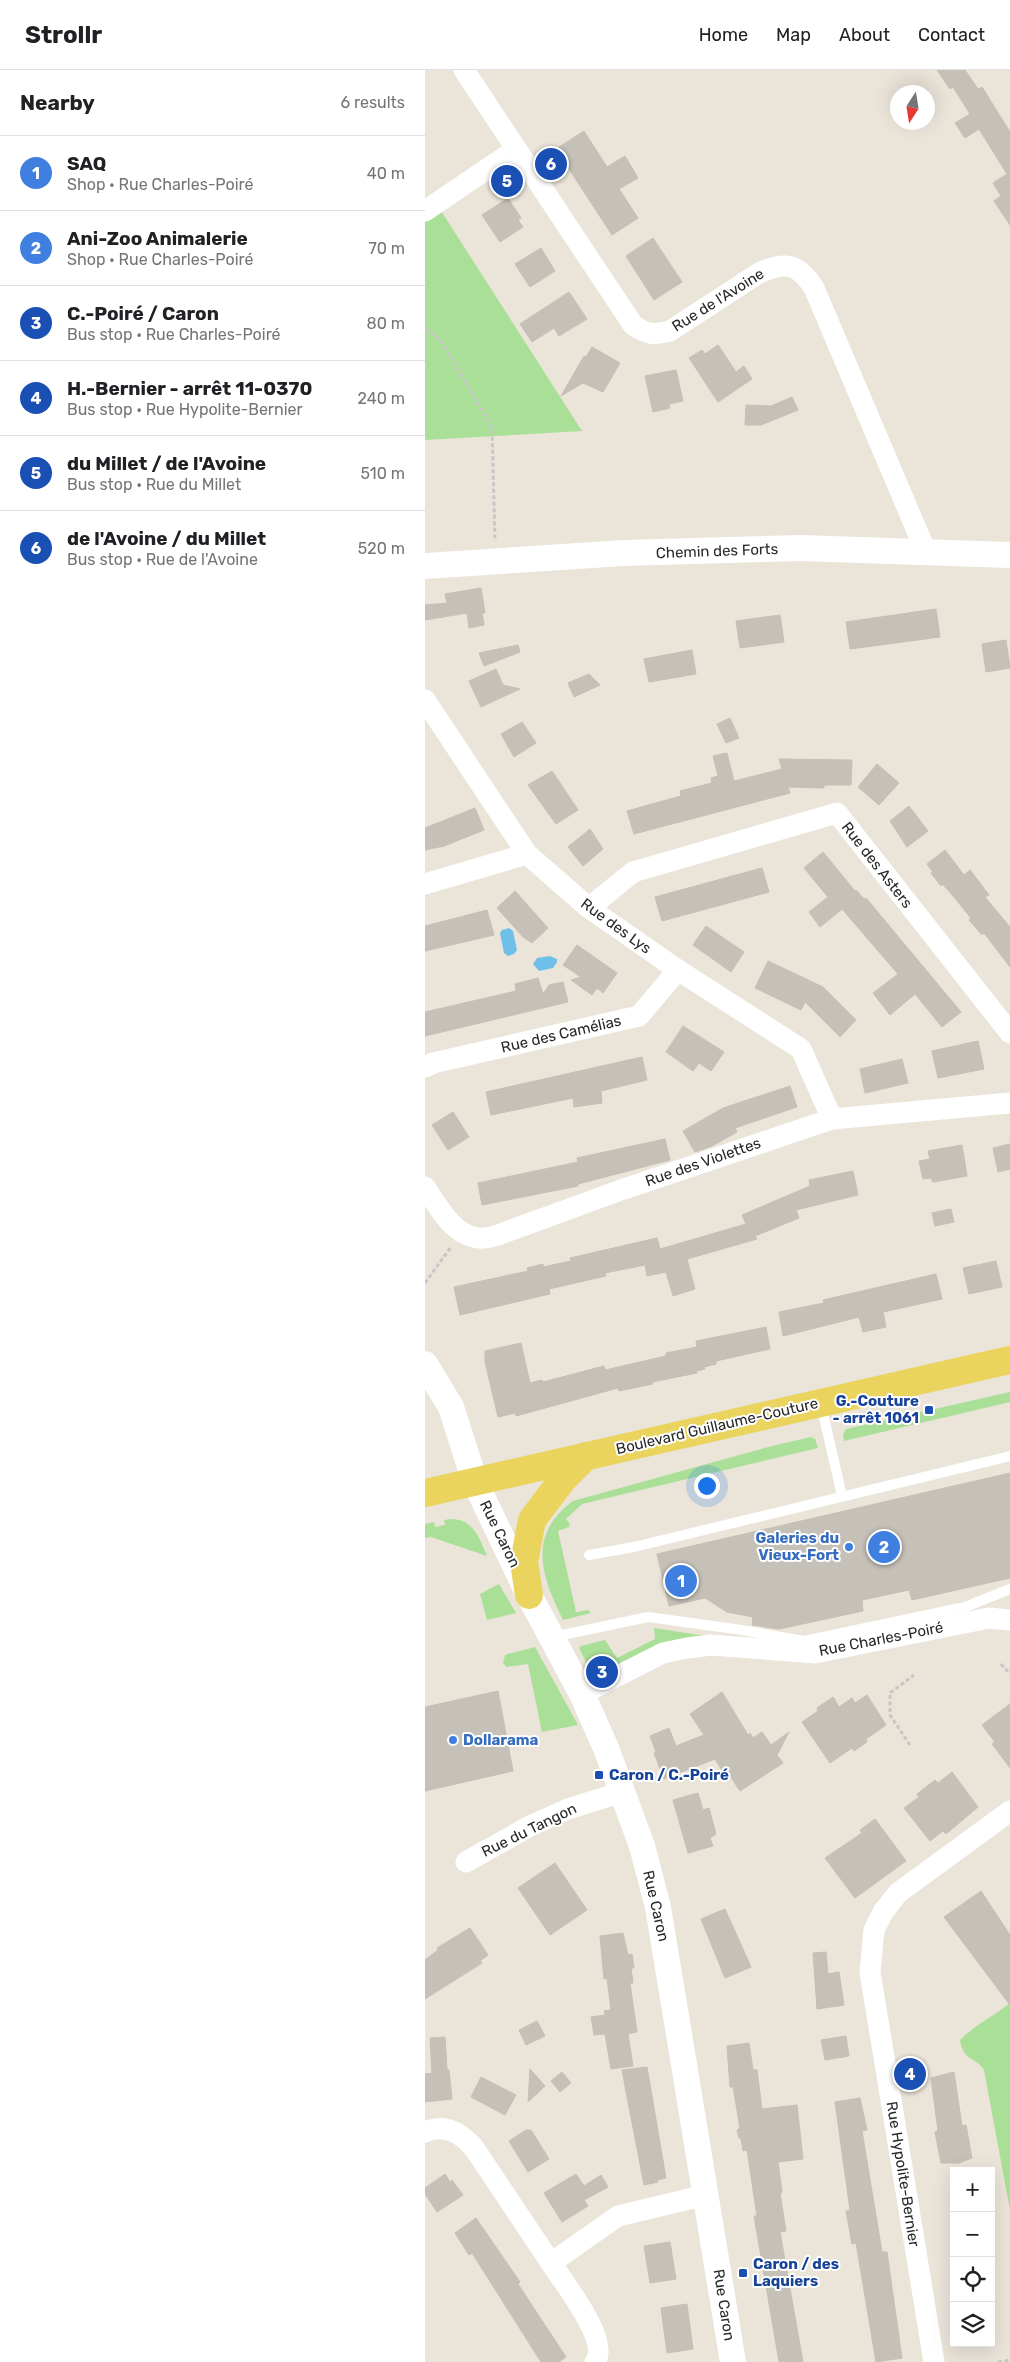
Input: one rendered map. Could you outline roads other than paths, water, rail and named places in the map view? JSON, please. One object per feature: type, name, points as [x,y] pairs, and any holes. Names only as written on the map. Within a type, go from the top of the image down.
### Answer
[{"type":"main road","name":"Boulevard Guillaume-Couture","points":[[425,1493],[1010,1360]]},
{"type":"main road","points":[[529,1595],[524,1562],[532,1520],[563,1479],[586,1456]]},
{"type":"street","name":"Rue de l'Avoine","points":[[464,70],[515,150],[633,325],[644,333],[654,335],[670,331],[759,273],[774,266],[791,266],[805,273],[814,288],[926,552]]},
{"type":"street","points":[[425,211],[515,150]]},
{"type":"street","name":"Chemin des Forts","points":[[425,566],[623,553],[800,548],[1010,555]]},
{"type":"street","name":"Rue des Lys","points":[[426,700],[527,854],[589,908],[679,970],[801,1049],[832,1119]]},
{"type":"street","name":"Rue des Asters","points":[[589,908],[633,872],[837,813],[1010,1033]]},
{"type":"street","points":[[425,884],[527,854]]},
{"type":"street","name":"Rue des Camélias","points":[[425,1067],[433,1063],[639,1016],[679,970]]},
{"type":"street","name":"Rue des Violettes","points":[[425,1187],[451,1224],[462,1232],[478,1238],[495,1236],[621,1190],[832,1119],[1010,1103]]},
{"type":"street","name":"Rue Caron","points":[[425,1364],[451,1407],[475,1482],[529,1595],[582,1694],[606,1748],[642,1846],[658,1906],[733,2362]]},
{"type":"street","name":"Rue Charles-Poiré","points":[[582,1694],[663,1653],[687,1648],[711,1645],[815,1653],[989,1618],[1010,1620]]},
{"type":"street","name":"Rue du Tangon","points":[[466,1862],[553,1816],[621,1792]]},
{"type":"street","name":"Rue Hypolite-Bernier","points":[[934,2362],[870,1972],[871,1944],[874,1930],[880,1918],[898,1893],[1010,1811]]},
{"type":"street","points":[[425,2132],[441,2128],[464,2136],[474,2148],[594,2330],[599,2345],[595,2362]]},
{"type":"street","points":[[551,2263],[618,2216],[706,2195]]},
{"type":"lane","points":[[821,1403],[843,1496]]},
{"type":"lane","points":[[589,1555],[634,1547],[1010,1456]]},
{"type":"lane","points":[[552,1638],[648,1617],[804,1641],[965,1606],[1010,1588]]},
{"type":"water","points":[[509,928],[513,931],[517,950],[514,954],[508,956],[504,953],[500,933],[502,930]]},
{"type":"water","points":[[550,956],[557,959],[553,968],[539,971],[533,964],[537,958]]},
{"type":"place","name":"de l'Avoine / du Millet","points":[[551,164]]},
{"type":"place","name":"du Millet / de l'Avoine","points":[[507,181]]},
{"type":"place","name":"G.-Couture - arrêt 1061","points":[[929,1410]]},
{"type":"place","name":"Galeries du Vieux-Fort","points":[[849,1547]]},
{"type":"place","name":"Ani-Zoo Animalerie","points":[[884,1547]]},
{"type":"place","name":"SAQ","points":[[681,1581]]},
{"type":"place","name":"C.-Poiré / Caron","points":[[602,1672]]},
{"type":"place","name":"Dollarama","points":[[453,1740]]},
{"type":"place","name":"Caron / C.-Poiré","points":[[599,1775]]},
{"type":"place","name":"H.-Bernier - arrêt 11-0370","points":[[910,2074]]},
{"type":"place","name":"Caron / des Laquiers","points":[[743,2273]]}]
